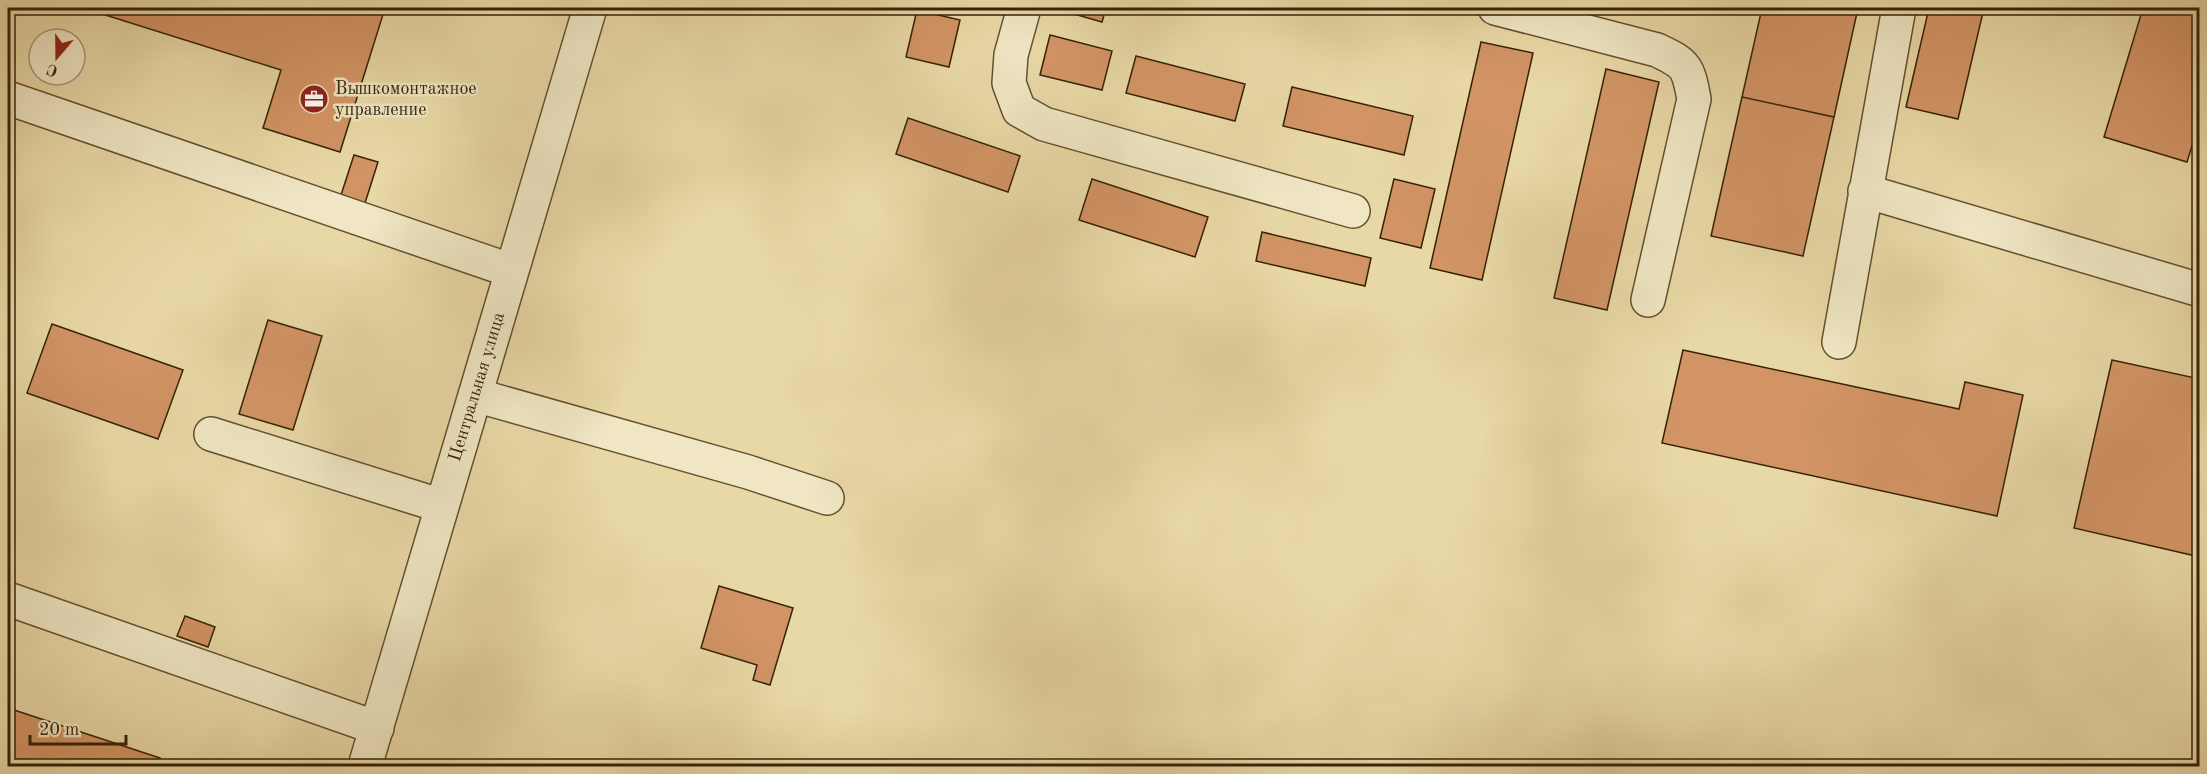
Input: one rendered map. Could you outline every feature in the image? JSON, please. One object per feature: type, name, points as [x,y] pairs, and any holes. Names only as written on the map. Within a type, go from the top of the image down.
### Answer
[{"type":"street","name":"Центральная улица","points":[[364,766],[590,8]]},
{"type":"street","points":[[1024,8],[1011,55],[1009,83],[1019,110],[1044,124],[1353,211]]},
{"type":"street","points":[[1495,8],[1658,50],[1680,60],[1690,75],[1695,99],[1648,300]]},
{"type":"street","points":[[1839,342],[1899,8]]},
{"type":"street","points":[[8,98],[512,271]]},
{"type":"street","points":[[1865,191],[2199,290]]},
{"type":"street","points":[[475,395],[736,469],[827,498]]},
{"type":"street","points":[[211,434],[442,506]]},
{"type":"street","points":[[8,599],[376,728]]},
{"type":"building","name":"Вышкомонтажное управление","points":[[83,8],[385,8],[340,152],[263,128],[281,70]]},
{"type":"building","points":[[1068,8],[1106,8],[1102,22],[1067,12]]},
{"type":"building","points":[[1762,8],[1858,8],[1834,117],[1742,97]]},
{"type":"building","points":[[1929,8],[1984,8],[1958,119],[1906,107]]},
{"type":"building","points":[[2143,8],[2200,8],[2200,120],[2187,162],[2104,137]]},
{"type":"building","points":[[917,10],[960,20],[949,67],[906,57]]},
{"type":"building","points":[[1050,35],[1112,51],[1102,90],[1040,75]]},
{"type":"building","points":[[1481,42],[1533,53],[1482,280],[1430,268]]},
{"type":"building","points":[[1136,56],[1245,84],[1235,121],[1126,93]]},
{"type":"building","points":[[1606,69],[1659,82],[1607,310],[1554,298]]},
{"type":"building","points":[[1292,87],[1413,116],[1404,155],[1283,126]]},
{"type":"building","points":[[1742,97],[1834,117],[1803,256],[1711,236]]},
{"type":"building","points":[[908,118],[1020,156],[1008,192],[896,154]]},
{"type":"building","points":[[354,155],[378,162],[365,203],[341,195]]},
{"type":"building","points":[[1092,179],[1208,217],[1195,257],[1079,220]]},
{"type":"building","points":[[1394,179],[1435,189],[1421,248],[1380,238]]},
{"type":"building","points":[[1262,232],[1371,258],[1365,286],[1256,261]]},
{"type":"building","points":[[268,320],[322,336],[293,430],[239,414]]},
{"type":"building","points":[[52,324],[183,370],[158,439],[27,393]]},
{"type":"building","points":[[1683,350],[1959,409],[1965,382],[2023,395],[1997,516],[1662,443]]},
{"type":"building","points":[[2112,360],[2200,379],[2200,557],[2074,528]]},
{"type":"building","points":[[719,586],[793,608],[770,685],[753,680],[757,665],[701,648]]},
{"type":"building","points":[[185,616],[215,627],[208,647],[177,636]]},
{"type":"building","points":[[8,708],[160,758],[157,766],[8,766]]},
{"type":"place","name":"Вышкомонтажное управление","points":[[314,99]]}]
